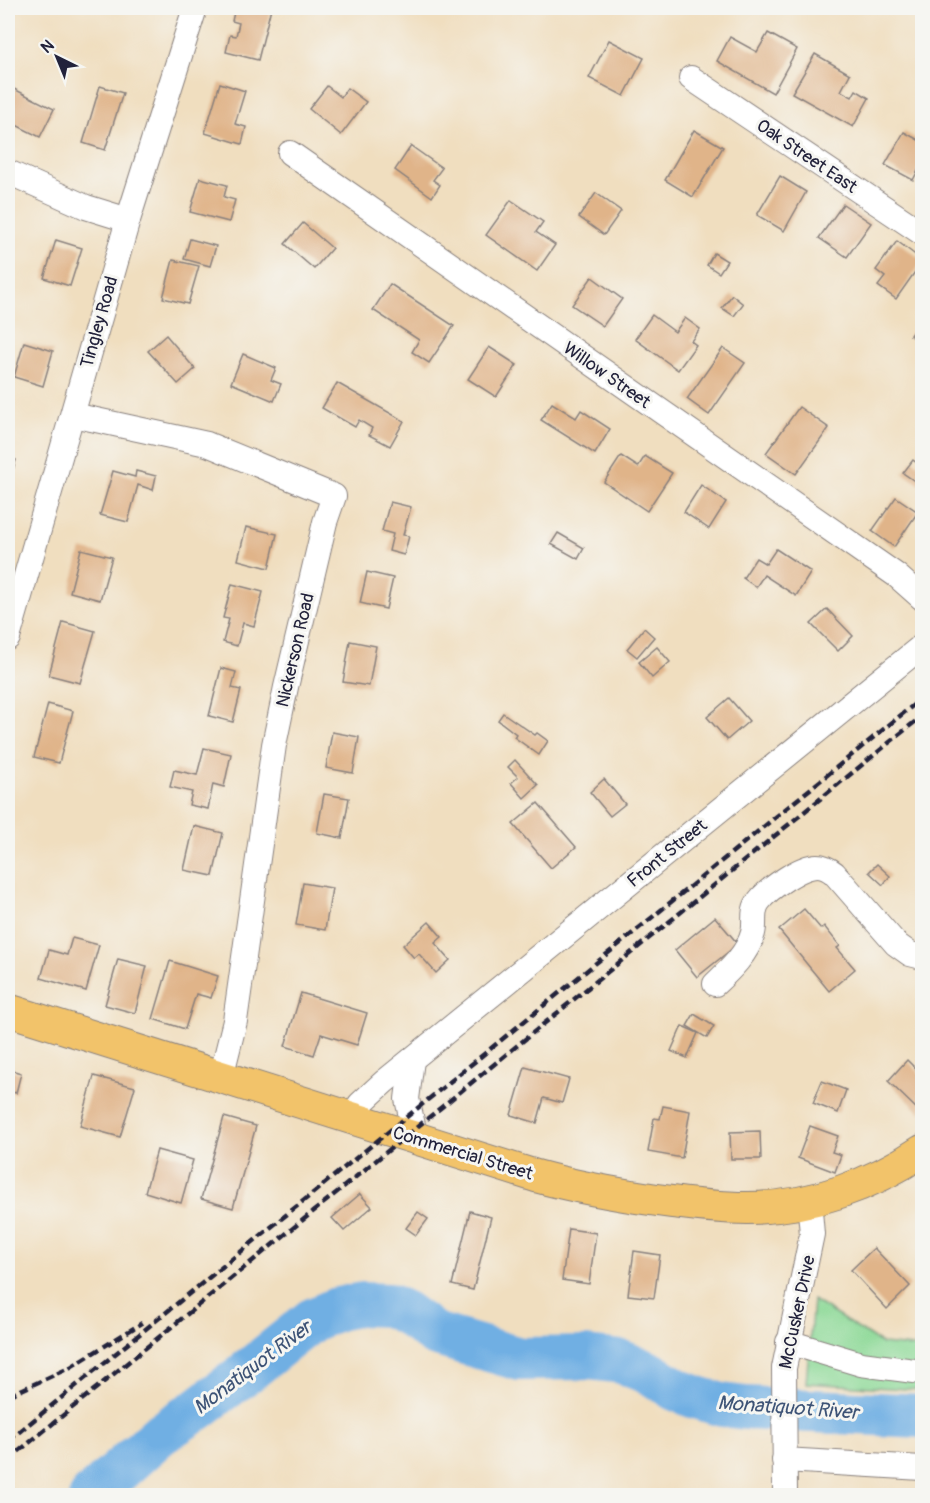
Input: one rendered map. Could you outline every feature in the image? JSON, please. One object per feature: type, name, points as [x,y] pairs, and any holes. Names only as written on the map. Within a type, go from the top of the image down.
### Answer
[{"type":"main road","name":"Commercial Street","points":[[8,1010],[561,1183],[613,1194],[740,1208],[772,1207],[809,1200],[853,1187],[892,1169],[922,1151]]},
{"type":"street","name":"Tingley Road","points":[[8,638],[128,220],[195,8]]},
{"type":"street","name":"Oak Street East","points":[[691,78],[922,233]]},
{"type":"street","name":"Willow Street","points":[[290,153],[896,575],[922,598]]},
{"type":"street","points":[[8,172],[92,209],[128,220]]},
{"type":"street","name":"Nickerson Road","points":[[73,415],[105,424],[207,444],[334,495],[281,709],[268,780],[235,1021],[221,1077]]},
{"type":"street","name":"Front Street","points":[[354,1118],[356,1110],[367,1097],[922,646]]},
{"type":"street","points":[[715,984],[738,959],[750,941],[758,902],[792,876],[811,867],[820,866],[834,873],[896,944],[910,954],[922,957]]},
{"type":"street","points":[[412,1060],[407,1099],[416,1138]]},
{"type":"street","name":"McCusker Drive","points":[[785,1496],[783,1382],[788,1342],[807,1265],[812,1234],[809,1200]]},
{"type":"street","points":[[788,1342],[861,1364],[922,1372]]},
{"type":"street","points":[[784,1460],[922,1468]]},
{"type":"green space","points":[[813,1300],[882,1344],[922,1348],[922,1390],[806,1383]]},
{"type":"building","points":[[235,8],[271,8],[258,60],[226,52],[230,35],[236,36],[239,23],[232,21]]},
{"type":"building","points":[[768,33],[797,49],[773,93],[717,61],[730,37],[757,52]]},
{"type":"building","points":[[609,40],[644,58],[624,96],[589,78]]},
{"type":"building","points":[[815,54],[850,74],[841,91],[852,97],[856,90],[869,98],[853,127],[792,93]]},
{"type":"building","points":[[220,83],[245,91],[235,124],[246,127],[242,144],[205,133]]},
{"type":"building","points":[[8,86],[54,109],[40,137],[8,121]]},
{"type":"building","points":[[100,86],[123,93],[105,150],[83,143]]},
{"type":"building","points":[[327,86],[341,97],[347,88],[366,102],[341,135],[309,109]]},
{"type":"building","points":[[694,130],[723,147],[693,197],[665,180]]},
{"type":"building","points":[[904,132],[922,142],[922,163],[913,180],[885,165]]},
{"type":"building","points":[[411,146],[442,168],[433,180],[440,185],[432,197],[395,170]]},
{"type":"building","points":[[780,176],[806,192],[784,231],[757,215]]},
{"type":"building","points":[[200,178],[227,185],[224,197],[235,200],[229,222],[190,212]]},
{"type":"building","points":[[596,193],[621,211],[604,235],[579,217]]},
{"type":"building","points":[[511,200],[543,222],[536,232],[555,245],[537,271],[486,235]]},
{"type":"building","points":[[843,204],[871,223],[847,257],[819,238]]},
{"type":"building","points":[[303,223],[332,248],[314,269],[285,244]]},
{"type":"building","points":[[190,239],[216,246],[210,266],[184,259]]},
{"type":"building","points":[[56,240],[82,248],[70,286],[44,278]]},
{"type":"building","points":[[897,241],[922,262],[896,299],[878,286],[885,277],[876,270]]},
{"type":"building","points":[[714,253],[727,261],[719,273],[707,265]]},
{"type":"building","points":[[173,260],[199,266],[188,304],[163,298]]},
{"type":"building","points":[[592,277],[622,299],[603,326],[572,305]]},
{"type":"building","points":[[390,284],[454,326],[429,363],[412,352],[419,340],[373,310]]},
{"type":"building","points":[[732,295],[743,304],[734,316],[722,308]]},
{"type":"building","points":[[652,315],[675,332],[685,318],[700,329],[691,341],[696,345],[678,370],[635,339]]},
{"type":"building","points":[[922,319],[922,344],[910,335]]},
{"type":"building","points":[[166,335],[195,369],[178,384],[148,351]]},
{"type":"building","points":[[24,342],[53,351],[43,386],[14,377]]},
{"type":"building","points":[[489,347],[517,365],[496,397],[468,379]]},
{"type":"building","points":[[723,348],[745,363],[709,415],[687,399]]},
{"type":"building","points":[[243,354],[276,368],[271,380],[281,384],[274,401],[231,383]]},
{"type":"building","points":[[337,383],[404,421],[390,446],[369,435],[372,428],[359,420],[355,427],[322,408]]},
{"type":"building","points":[[552,403],[576,418],[581,410],[610,429],[595,454],[541,420]]},
{"type":"building","points":[[799,407],[829,428],[796,474],[766,453]]},
{"type":"building","points":[[621,456],[638,467],[645,456],[672,473],[647,511],[604,482]]},
{"type":"building","points":[[8,457],[16,460],[8,486]]},
{"type":"building","points":[[913,460],[922,467],[922,486],[903,473]]},
{"type":"building","points":[[113,471],[135,477],[136,471],[156,476],[153,490],[138,485],[128,522],[100,515]]},
{"type":"building","points":[[701,485],[726,502],[709,529],[684,512]]},
{"type":"building","points":[[896,497],[918,512],[894,547],[872,531]]},
{"type":"building","points":[[390,502],[411,507],[403,535],[409,536],[404,555],[389,551],[393,534],[382,531]]},
{"type":"building","points":[[246,527],[277,534],[269,568],[238,560]]},
{"type":"building","points":[[558,533],[584,548],[578,559],[551,544]]},
{"type":"building","points":[[81,549],[112,557],[100,600],[70,592]]},
{"type":"building","points":[[776,549],[811,572],[796,596],[764,575],[756,587],[743,578],[756,558],[766,564]]},
{"type":"building","points":[[367,572],[393,578],[386,609],[360,603]]},
{"type":"building","points":[[232,584],[263,592],[254,626],[243,623],[237,646],[223,642],[229,619],[223,618]]},
{"type":"building","points":[[827,609],[853,636],[838,651],[811,624]]},
{"type":"building","points":[[63,622],[95,631],[80,683],[49,675]]},
{"type":"building","points":[[644,628],[654,637],[637,657],[627,649]]},
{"type":"building","points":[[350,641],[376,646],[369,686],[343,682]]},
{"type":"building","points":[[657,647],[670,662],[652,678],[639,662]]},
{"type":"building","points":[[221,668],[236,672],[232,688],[241,690],[233,722],[209,716]]},
{"type":"building","points":[[729,698],[749,721],[727,740],[707,717]]},
{"type":"building","points":[[48,704],[73,711],[59,763],[34,757]]},
{"type":"building","points":[[503,713],[548,741],[539,755],[514,737],[516,734],[498,720]]},
{"type":"building","points":[[332,732],[359,737],[353,773],[326,768]]},
{"type":"building","points":[[204,748],[231,754],[224,787],[213,784],[208,809],[189,805],[192,792],[170,787],[174,770],[197,775]]},
{"type":"building","points":[[515,760],[538,785],[524,798],[511,783],[518,777],[508,767]]},
{"type":"building","points":[[604,779],[625,804],[610,816],[590,792]]},
{"type":"building","points":[[324,794],[349,798],[342,838],[317,833]]},
{"type":"building","points":[[538,803],[576,847],[551,868],[513,824]]},
{"type":"building","points":[[194,826],[223,833],[213,876],[184,870]]},
{"type":"building","points":[[877,864],[890,876],[883,885],[869,872]]},
{"type":"building","points":[[303,883],[332,888],[325,930],[296,925]]},
{"type":"building","points":[[804,909],[821,929],[824,926],[840,946],[837,948],[855,969],[829,991],[779,930]]},
{"type":"building","points":[[715,917],[738,944],[697,977],[675,950]]},
{"type":"building","points":[[429,922],[442,937],[435,943],[450,960],[436,973],[419,954],[414,958],[403,945]]},
{"type":"building","points":[[72,938],[99,945],[86,991],[41,978],[49,950],[67,955]]},
{"type":"building","points":[[118,959],[147,966],[135,1013],[105,1005]]},
{"type":"building","points":[[170,961],[218,976],[211,998],[196,994],[185,1029],[153,1019]]},
{"type":"building","points":[[301,993],[367,1013],[357,1045],[321,1034],[314,1055],[285,1046]]},
{"type":"building","points":[[694,1014],[714,1026],[707,1038],[687,1026]]},
{"type":"building","points":[[682,1026],[698,1033],[687,1058],[671,1051]]},
{"type":"building","points":[[907,1060],[922,1075],[922,1114],[888,1081]]},
{"type":"building","points":[[525,1067],[569,1079],[562,1103],[544,1098],[537,1123],[511,1115]]},
{"type":"building","points":[[8,1069],[21,1073],[16,1093],[8,1091]]},
{"type":"building","points":[[94,1076],[135,1087],[120,1137],[80,1126]]},
{"type":"building","points":[[822,1081],[846,1090],[838,1113],[813,1103]]},
{"type":"building","points":[[663,1106],[690,1111],[682,1158],[648,1152],[654,1118],[660,1119]]},
{"type":"building","points":[[224,1117],[256,1126],[233,1208],[201,1199]]},
{"type":"building","points":[[810,1126],[838,1136],[832,1152],[841,1155],[835,1172],[798,1158]]},
{"type":"building","points":[[760,1131],[761,1159],[731,1159],[730,1132]]},
{"type":"building","points":[[157,1150],[193,1160],[181,1203],[145,1192]]},
{"type":"building","points":[[360,1194],[372,1207],[344,1231],[332,1218]]},
{"type":"building","points":[[470,1211],[491,1217],[473,1290],[452,1285]]},
{"type":"building","points":[[418,1212],[428,1219],[416,1235],[406,1228]]},
{"type":"building","points":[[569,1229],[596,1233],[589,1284],[562,1280]]},
{"type":"building","points":[[874,1248],[910,1286],[887,1309],[851,1270]]},
{"type":"building","points":[[634,1251],[660,1255],[654,1298],[628,1295]]},
{"type":"waterway","name":"Monatiquot River","points":[[91,1496],[159,1435],[198,1409],[312,1320],[337,1309],[362,1304],[388,1305],[405,1313],[434,1334],[520,1359],[587,1358],[622,1362],[652,1374],[675,1389],[722,1405],[922,1416]]},
{"type":"railway","points":[[8,1441],[922,698]]},
{"type":"railway","points":[[8,1460],[922,716]]},
{"type":"railway","points":[[8,1396],[69,1368],[142,1323]]}]
